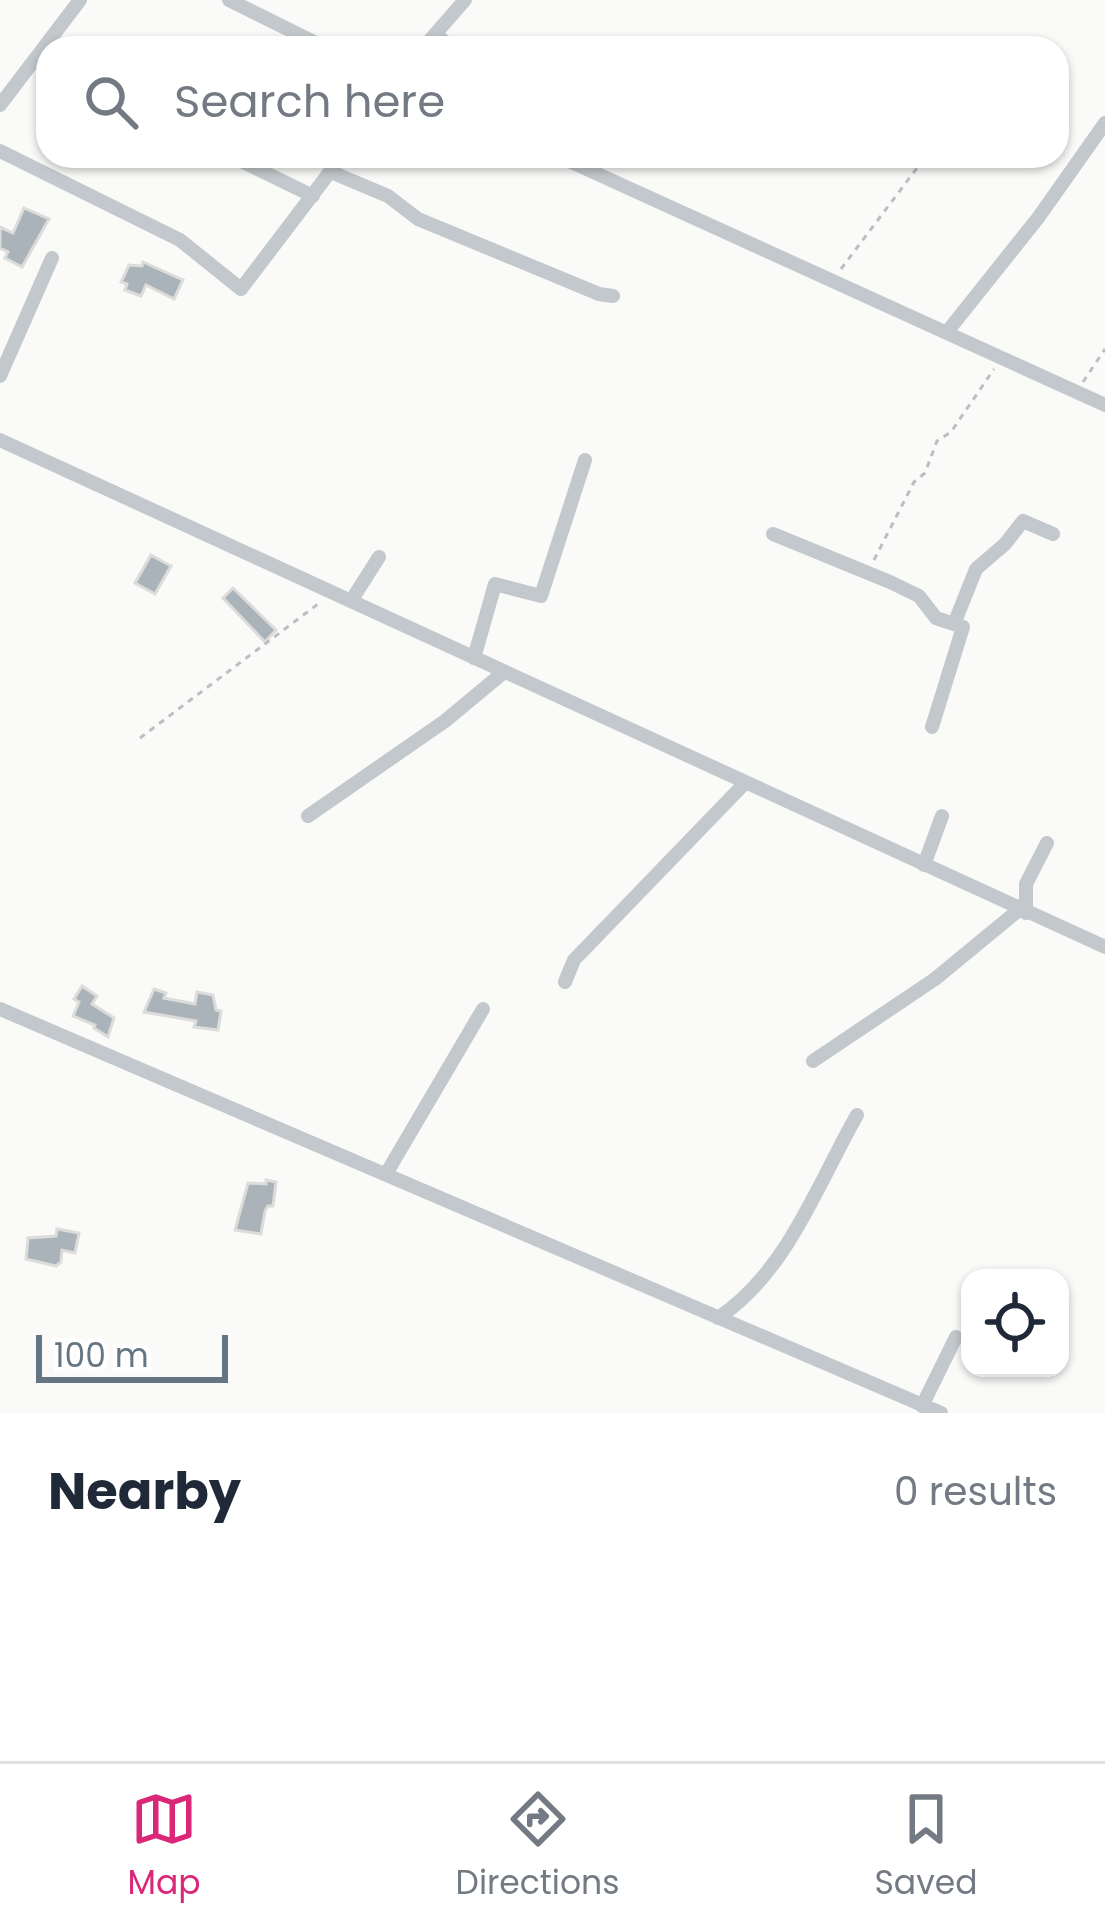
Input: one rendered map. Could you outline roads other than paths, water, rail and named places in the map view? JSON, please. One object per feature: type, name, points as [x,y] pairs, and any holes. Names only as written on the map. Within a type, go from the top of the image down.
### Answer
[{"type":"street","points":[[58,36],[80,0]]},
{"type":"street","points":[[229,0],[302,36]]},
{"type":"street","points":[[438,36],[465,0]]},
{"type":"street","points":[[0,105],[36,69]]},
{"type":"street","points":[[947,332],[1038,218],[1105,123]]},
{"type":"street","points":[[0,151],[180,240],[241,289],[334,168]]},
{"type":"street","points":[[256,168],[313,196]]},
{"type":"street","points":[[585,168],[1105,405]]},
{"type":"street","points":[[331,172],[388,196],[418,219],[613,296]]},
{"type":"street","points":[[0,376],[52,258]]},
{"type":"street","points":[[0,440],[1105,947]]},
{"type":"street","points":[[474,658],[495,584],[541,596],[585,460]]},
{"type":"street","points":[[954,624],[976,569],[1023,521],[1053,535]]},
{"type":"street","points":[[773,535],[919,596],[936,619],[963,627],[932,727]]},
{"type":"street","points":[[352,602],[379,557]]},
{"type":"street","points":[[308,816],[445,721],[504,672]]},
{"type":"street","points":[[565,982],[574,960],[745,783]]},
{"type":"street","points":[[924,865],[942,816]]},
{"type":"street","points":[[813,1060],[934,979],[1023,911],[1026,884],[1046,843]]},
{"type":"street","points":[[0,1009],[941,1413]]},
{"type":"street","points":[[386,1174],[483,1009]]},
{"type":"street","points":[[718,1318],[758,1288],[856,1115]]},
{"type":"street","points":[[922,1406],[956,1337]]}]
